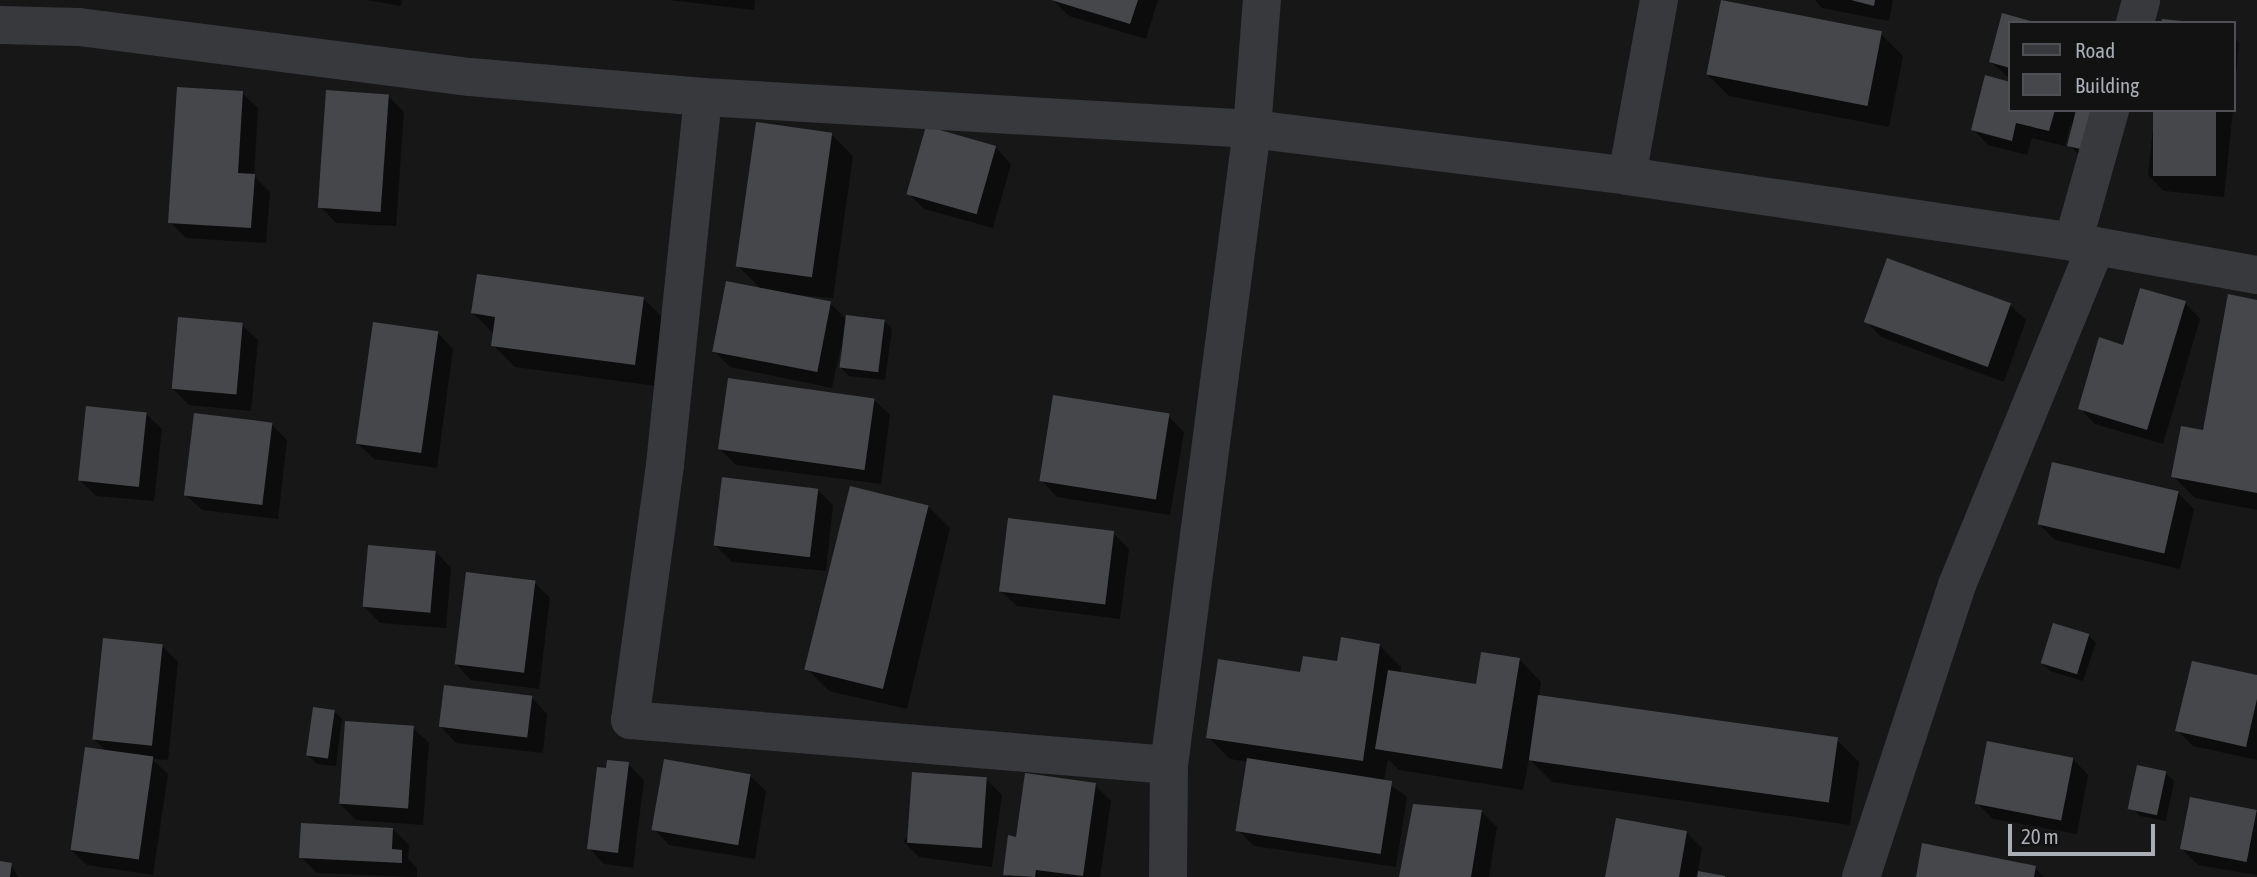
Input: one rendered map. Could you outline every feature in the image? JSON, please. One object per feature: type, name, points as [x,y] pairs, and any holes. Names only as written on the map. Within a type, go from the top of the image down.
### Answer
[{"type":"street","points":[[1168,877],[1168,765],[1252,130],[1262,0]]},
{"type":"street","points":[[1627,176],[1658,0]]},
{"type":"street","points":[[2136,21],[2141,0]]},
{"type":"street","points":[[0,24],[82,14],[470,77],[703,97],[1252,130],[1627,176],[2085,244],[2257,275]]},
{"type":"street","points":[[703,97],[665,465],[630,720],[1168,765]]},
{"type":"street","points":[[1861,877],[1956,585],[2085,244],[2110,112]]},
{"type":"building","points":[[1051,0],[1138,0],[1130,24]]},
{"type":"building","points":[[1721,0],[1882,31],[1867,106],[1706,75]]},
{"type":"building","points":[[1851,0],[1875,0],[1874,6]]},
{"type":"building","points":[[2002,13],[2030,21],[2008,21],[2008,67],[1989,62]]},
{"type":"building","points":[[1985,75],[2008,81],[2008,112],[2054,112],[2049,131],[2016,123],[2012,141],[1971,130]]},
{"type":"building","points":[[177,87],[243,91],[238,173],[255,174],[251,228],[168,223]]},
{"type":"building","points":[[326,90],[389,94],[381,212],[318,208]]},
{"type":"building","points":[[2076,112],[2104,112],[2094,152],[2067,146]]},
{"type":"building","points":[[2153,112],[2216,112],[2216,176],[2153,176]]},
{"type":"building","points":[[756,122],[832,133],[812,277],[736,267]]},
{"type":"building","points":[[926,126],[996,146],[977,214],[906,194]]},
{"type":"building","points":[[1887,258],[2011,303],[1988,367],[1864,322]]},
{"type":"building","points":[[477,274],[644,297],[635,365],[491,346],[495,317],[471,313]]},
{"type":"building","points":[[726,281],[831,301],[817,372],[712,352]]},
{"type":"building","points":[[2140,288],[2186,301],[2147,430],[2078,409],[2099,337],[2123,345]]},
{"type":"building","points":[[2228,294],[2257,300],[2257,493],[2171,477],[2181,426],[2203,430]]},
{"type":"building","points":[[846,315],[885,320],[878,372],[840,368]]},
{"type":"building","points":[[178,317],[243,323],[236,394],[172,389]]},
{"type":"building","points":[[373,322],[438,331],[421,453],[356,444]]},
{"type":"building","points":[[728,378],[875,399],[865,470],[718,449]]},
{"type":"building","points":[[1053,395],[1170,413],[1156,499],[1039,481]]},
{"type":"building","points":[[86,406],[147,412],[139,487],[78,481]]},
{"type":"building","points":[[194,413],[272,423],[262,505],[184,495]]},
{"type":"building","points":[[2052,462],[2179,491],[2164,554],[2038,524]]},
{"type":"building","points":[[722,477],[818,489],[810,557],[714,545]]},
{"type":"building","points":[[850,486],[929,506],[883,689],[804,669]]},
{"type":"building","points":[[1008,518],[1114,531],[1105,604],[999,591]]},
{"type":"building","points":[[368,545],[436,551],[430,613],[363,607]]},
{"type":"building","points":[[466,572],[535,581],[524,673],[455,664]]},
{"type":"building","points":[[2053,623],[2089,634],[2077,674],[2041,663]]},
{"type":"building","points":[[1341,637],[1380,644],[1363,761],[1206,738],[1218,659],[1300,672],[1303,656],[1337,661]]},
{"type":"building","points":[[103,638],[163,644],[152,746],[92,739]]},
{"type":"building","points":[[1481,652],[1520,658],[1502,769],[1375,749],[1388,670],[1476,684]]},
{"type":"building","points":[[2192,661],[2257,675],[2257,699],[2246,747],[2175,731]]},
{"type":"building","points":[[444,685],[532,696],[527,738],[439,727]]},
{"type":"building","points":[[1538,695],[1838,737],[1829,803],[1529,760]]},
{"type":"building","points":[[313,707],[335,710],[328,759],[306,756]]},
{"type":"building","points":[[345,721],[414,726],[408,809],[339,804]]},
{"type":"building","points":[[1987,741],[2073,758],[2061,821],[1975,804]]},
{"type":"building","points":[[85,747],[153,757],[139,860],[71,850]]},
{"type":"building","points":[[1247,758],[1392,781],[1381,854],[1235,831]]},
{"type":"building","points":[[664,759],[751,774],[738,845],[651,830]]},
{"type":"building","points":[[607,760],[629,762],[618,853],[587,849],[597,767],[606,768]]},
{"type":"building","points":[[2137,765],[2166,771],[2157,815],[2128,809]]},
{"type":"building","points":[[912,772],[987,777],[982,848],[907,843]]},
{"type":"building","points":[[1025,773],[1096,783],[1083,876],[1036,870],[1035,877],[1003,875],[1008,835],[1016,837]]},
{"type":"building","points":[[2190,797],[2257,810],[2247,862],[2180,849]]},
{"type":"building","points":[[1413,804],[1482,810],[1471,877],[1399,877]]},
{"type":"building","points":[[1616,818],[1687,831],[1679,877],[1605,877]]},
{"type":"building","points":[[301,823],[393,828],[392,849],[402,850],[402,863],[299,858]]},
{"type":"building","points":[[1922,843],[2036,866],[2034,877],[1916,877]]},
{"type":"building","points":[[0,861],[12,863],[10,877],[0,877]]},
{"type":"building","points":[[1698,871],[1725,876],[1725,877],[1697,877]]}]
